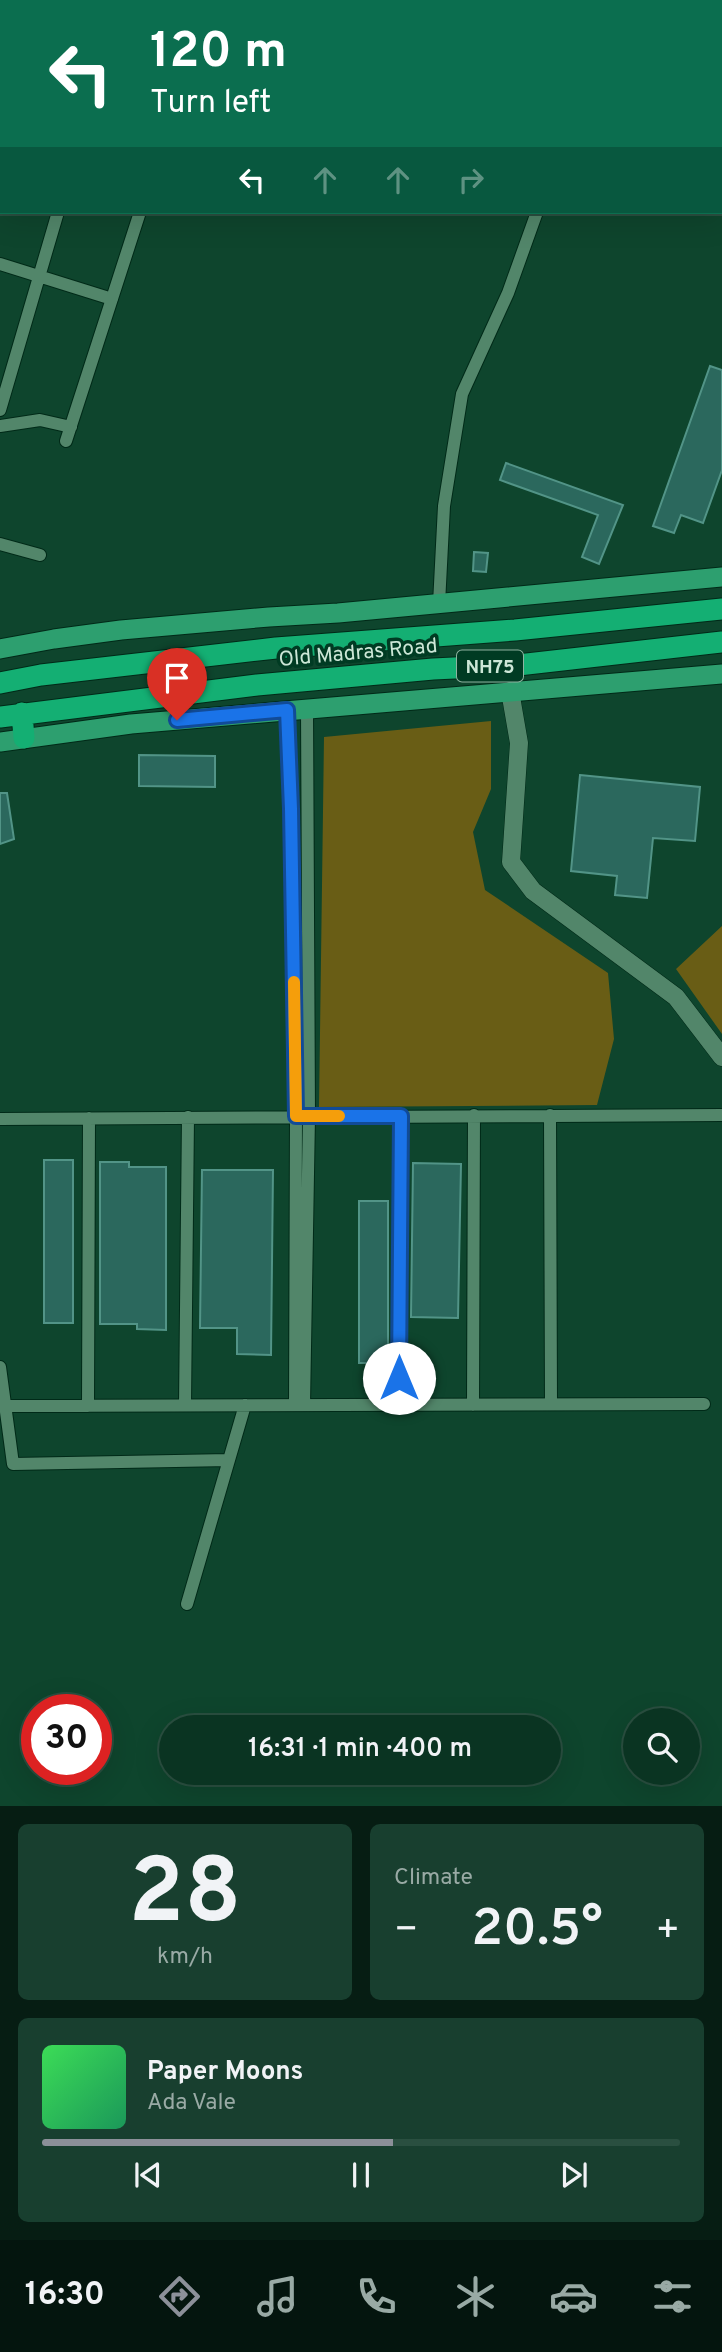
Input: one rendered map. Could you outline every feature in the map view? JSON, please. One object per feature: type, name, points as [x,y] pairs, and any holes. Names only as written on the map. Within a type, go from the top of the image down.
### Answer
[{"type":"highway","name":"Old Madras Road","points":[[0,683],[41,675],[276,648],[515,630],[722,609]]},
{"type":"highway","name":"Old Madras Road","points":[[0,717],[257,685],[433,669],[518,665],[722,642]]},
{"type":"highway","points":[[22,713],[24,738]]},
{"type":"main road","points":[[0,649],[121,630],[722,577]]},
{"type":"main road","points":[[0,742],[131,724],[722,674]]},
{"type":"main road","points":[[510,691],[519,743],[511,862],[533,891],[676,997],[722,1057]]},
{"type":"street","points":[[0,410],[57,214]]},
{"type":"street","points":[[66,441],[139,214]]},
{"type":"street","points":[[439,604],[444,506],[462,394],[508,293],[536,214]]},
{"type":"street","points":[[0,264],[112,299]]},
{"type":"street","points":[[0,426],[40,421],[71,428]]},
{"type":"street","points":[[0,544],[40,555]]},
{"type":"street","points":[[297,709],[302,1116],[300,1405]]},
{"type":"street","points":[[297,709],[291,809],[302,1116]]},
{"type":"street","points":[[473,1405],[474,1115]]},
{"type":"street","points":[[550,1115],[551,1404]]},
{"type":"street","points":[[0,1119],[722,1115]]},
{"type":"street","points":[[399,1405],[401,1116]]},
{"type":"street","points":[[186,1405],[188,1117]]},
{"type":"street","points":[[88,1406],[89,1118]]},
{"type":"street","points":[[0,1367],[13,1464],[229,1460]]},
{"type":"street","points":[[5,1406],[704,1404]]},
{"type":"street","points":[[187,1604],[245,1405]]},
{"type":"shaded area","points":[[491,721],[491,789],[473,832],[485,890],[608,973],[614,1039],[597,1105],[319,1107],[324,737]]},
{"type":"shaded area","points":[[722,926],[722,1034],[676,969]]},
{"type":"building","points":[[710,366],[722,370],[722,470],[703,523],[681,515],[674,533],[653,526]]},
{"type":"building","points":[[506,463],[623,505],[599,564],[582,557],[598,515],[500,480]]},
{"type":"building","points":[[474,552],[488,553],[486,572],[473,571]]},
{"type":"building","points":[[139,755],[215,756],[215,787],[139,786]]},
{"type":"building","points":[[580,775],[700,787],[695,841],[653,838],[647,898],[615,895],[617,876],[571,871]]},
{"type":"building","points":[[0,793],[7,793],[14,839],[0,844]]},
{"type":"building","points":[[44,1160],[73,1160],[73,1323],[44,1323]]},
{"type":"building","points":[[100,1162],[129,1162],[129,1167],[166,1167],[166,1330],[137,1329],[137,1324],[100,1324]]},
{"type":"building","points":[[413,1163],[461,1164],[458,1318],[411,1317]]},
{"type":"building","points":[[202,1170],[273,1170],[271,1355],[237,1354],[237,1328],[200,1328]]},
{"type":"building","points":[[359,1201],[388,1201],[388,1363],[359,1363]]},
{"type":"slow traffic","points":[[294,982],[296,1116],[339,1116]]},
{"type":"route","points":[[177,720],[287,710],[296,1116],[401,1116],[399,1378]]}]
